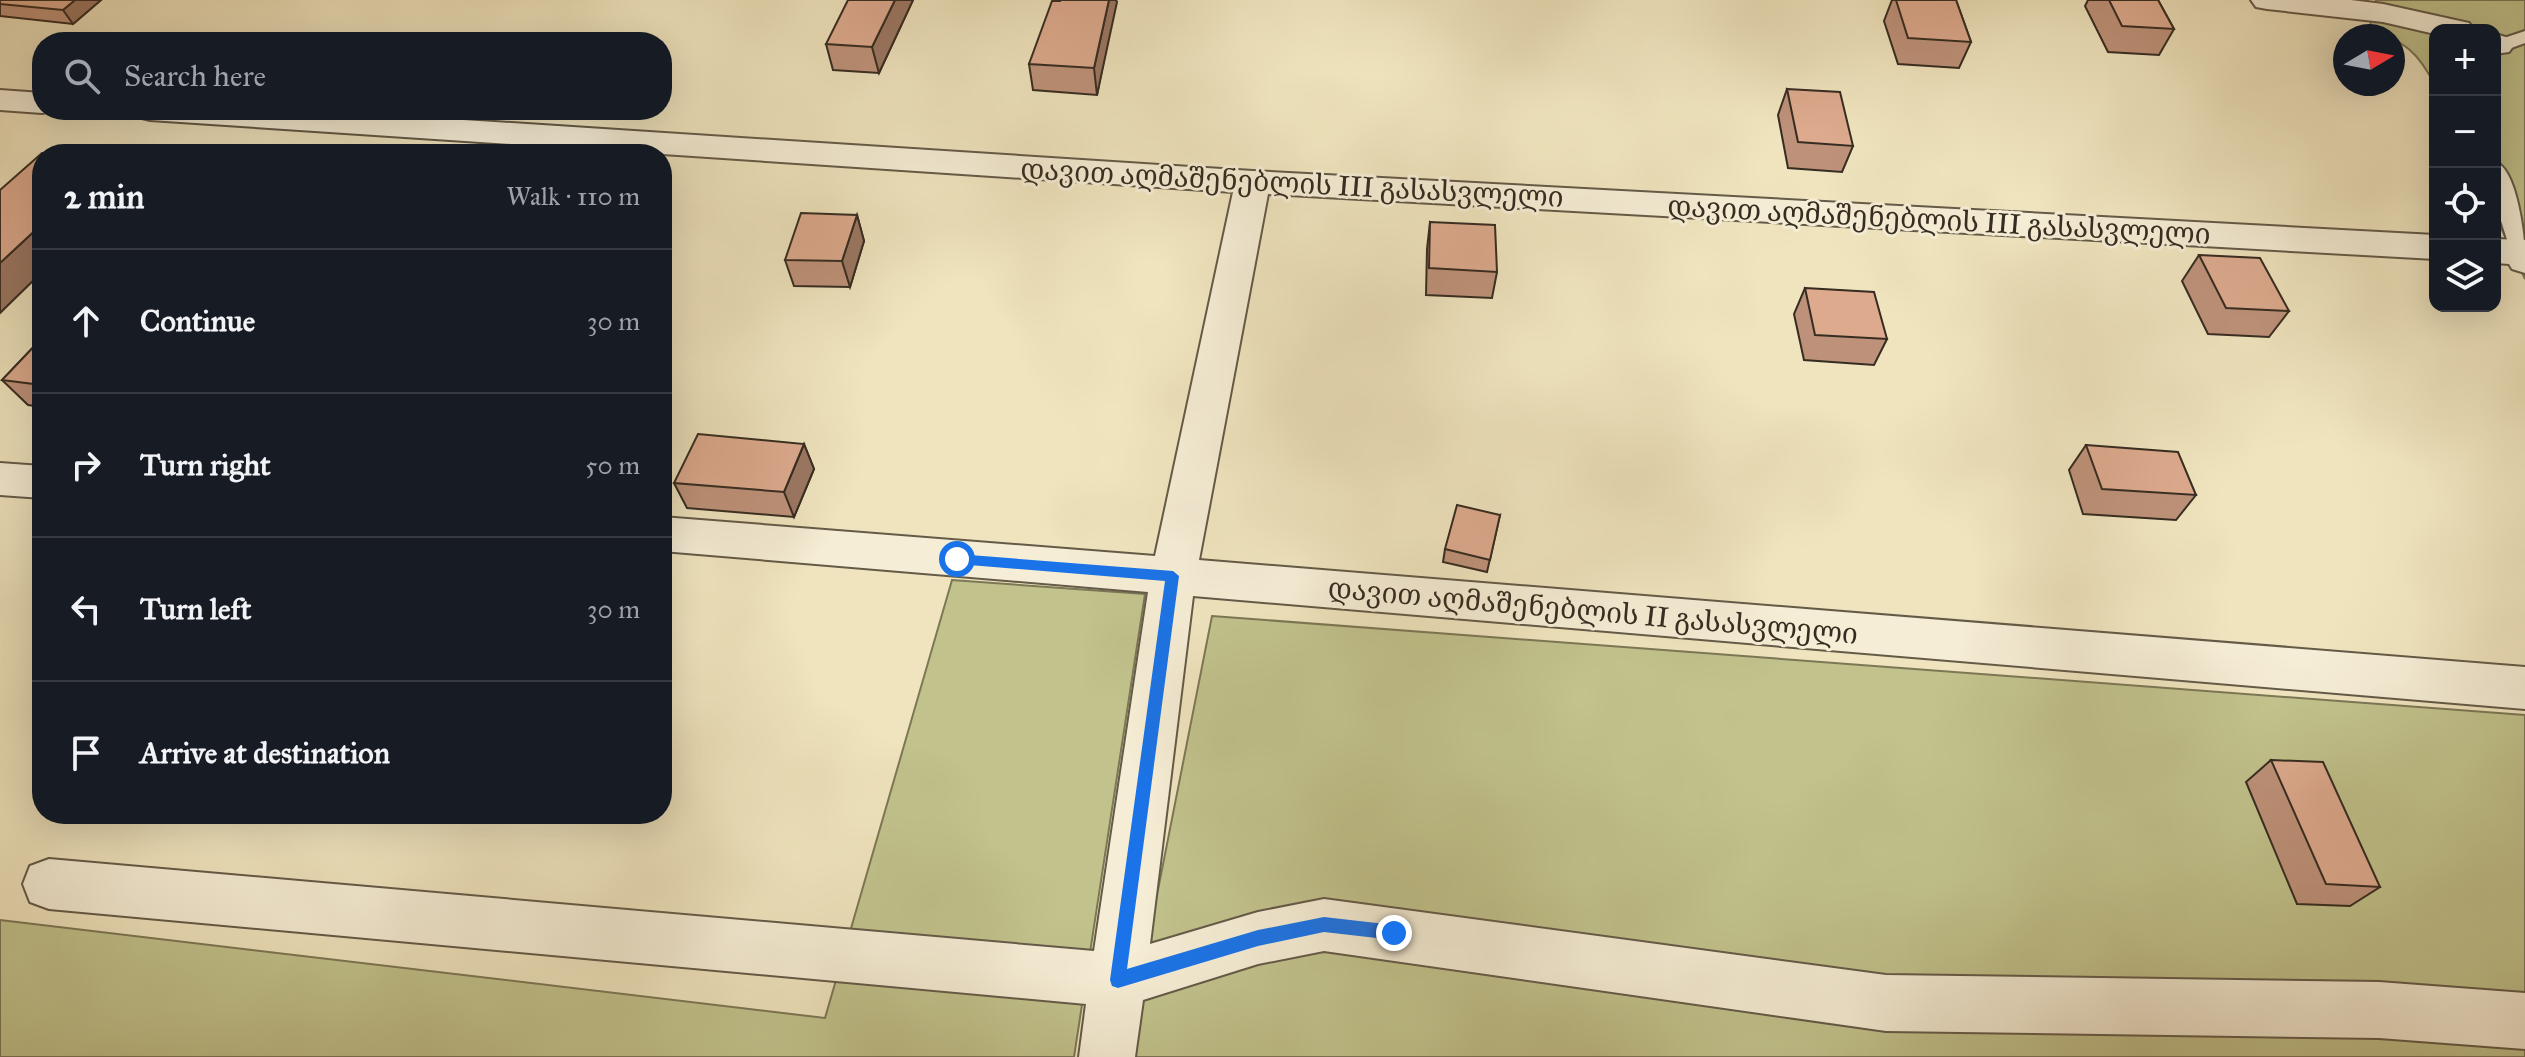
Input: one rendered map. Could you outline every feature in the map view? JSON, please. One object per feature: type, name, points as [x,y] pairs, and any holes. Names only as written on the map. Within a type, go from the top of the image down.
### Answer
[{"type":"street","points":[[2267,0],[2383,13],[2432,24]]},
{"type":"street","points":[[0,100],[32,102]]},
{"type":"street","name":"დავით აღმაშენებლის III გასასვლელი","points":[[303,120],[671,144]]},
{"type":"street","name":"დავით აღმაშენებლის III გასასვლელი","points":[[672,144],[1253,182],[2429,247]]},
{"type":"street","points":[[1107,1057],[1173,576],[1253,182]]},
{"type":"street","points":[[0,479],[32,481]]},
{"type":"street","name":"დავით აღმაშენებლის II გასასვლელი","points":[[672,535],[2525,688]]},
{"type":"street","points":[[49,884],[1118,980],[1258,938],[1324,925],[1886,1003],[2379,1010],[2525,1021]]},
{"type":"lane","points":[[2501,196],[2514,254]]},
{"type":"green space","points":[[2376,0],[2525,0],[2525,279],[2501,228],[2501,24],[2429,24],[2429,76],[2416,56],[2405,47],[2405,24],[2370,24]]},
{"type":"green space","points":[[952,580],[1145,594],[1074,1057],[0,1057],[0,920],[825,1018]]},
{"type":"green space","points":[[1212,616],[2525,715],[2525,1057],[1125,1057]]},
{"type":"building","points":[[0,0],[75,0],[63,10],[0,4]]},
{"type":"building","points":[[848,0],[895,0],[872,47],[826,44]]},
{"type":"building","points":[[1109,0],[1094,68],[1029,64],[1052,1]]},
{"type":"building","points":[[1896,0],[1956,0],[1971,42],[1908,38]]},
{"type":"building","points":[[2109,0],[2158,0],[2174,29],[2122,26]]},
{"type":"building","points":[[1787,89],[1840,92],[1853,146],[1798,142]]},
{"type":"building","points":[[32,162],[32,233],[0,263],[0,190]]},
{"type":"building","points":[[801,213],[857,215],[842,261],[785,260]]},
{"type":"building","points":[[1430,222],[1495,225],[1497,272],[1429,268]]},
{"type":"building","points":[[2199,255],[2260,258],[2289,311],[2226,308]]},
{"type":"building","points":[[1805,288],[1874,292],[1887,339],[1815,335]]},
{"type":"building","points":[[32,348],[32,384],[2,380]]},
{"type":"building","points":[[698,434],[804,444],[784,492],[674,483]]},
{"type":"building","points":[[2086,445],[2178,452],[2196,495],[2102,489]]},
{"type":"building","points":[[1457,505],[1500,515],[1490,560],[1445,549]]},
{"type":"building","points":[[2271,760],[2323,762],[2380,887],[2326,884]]},
{"type":"route","points":[[957,559],[1173,576],[1118,980],[1258,938],[1324,925],[1394,933]]}]
